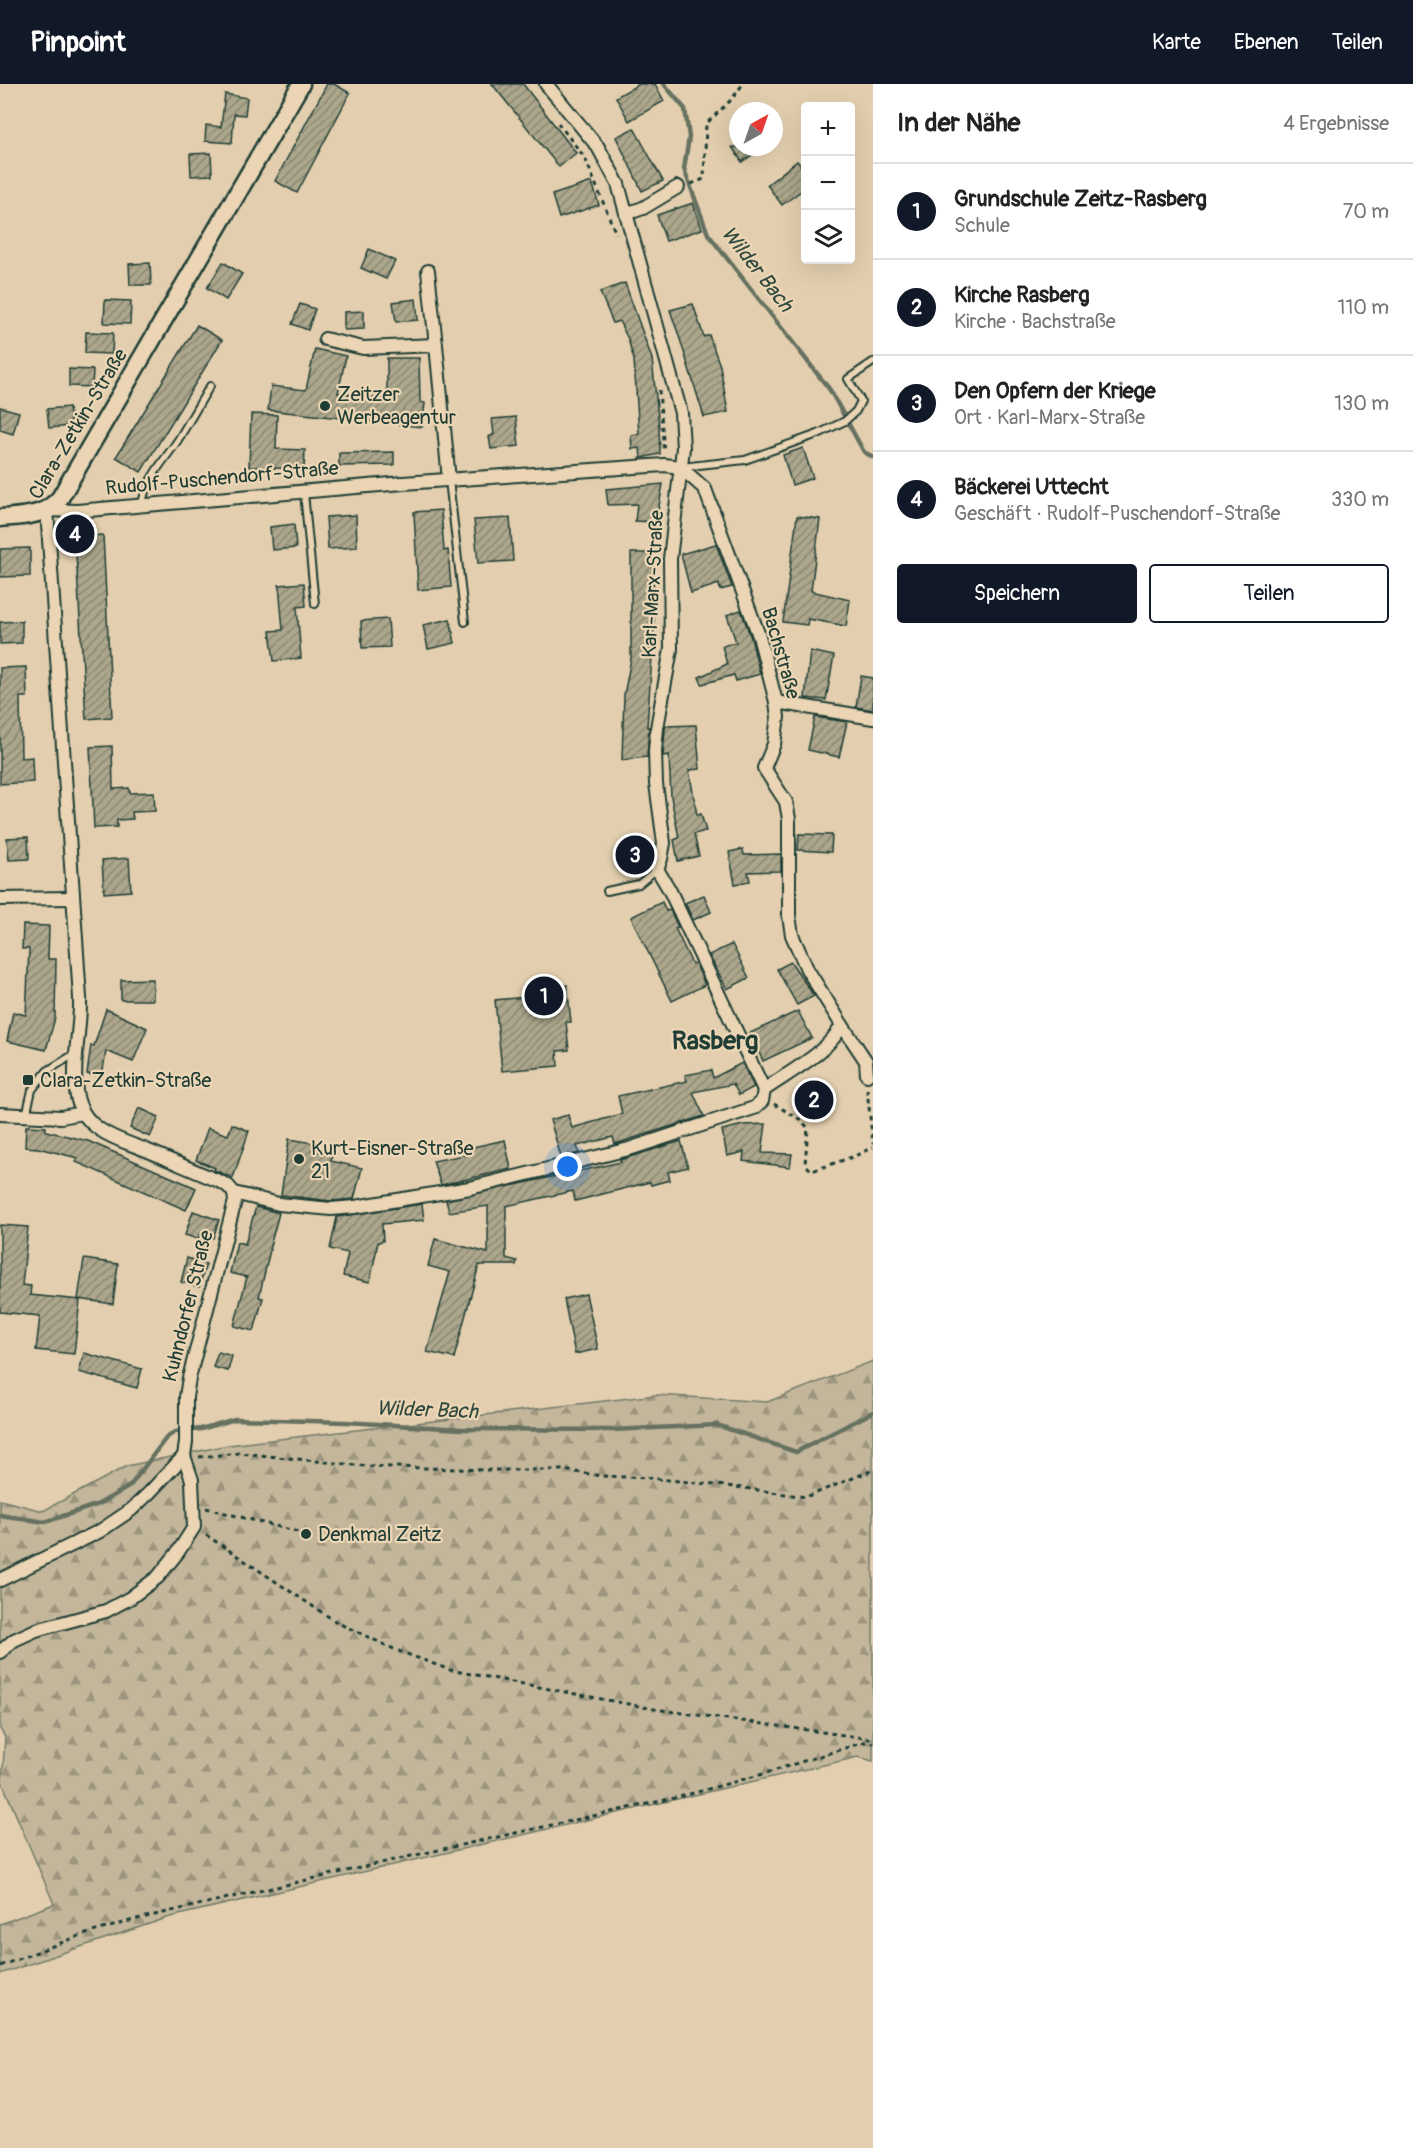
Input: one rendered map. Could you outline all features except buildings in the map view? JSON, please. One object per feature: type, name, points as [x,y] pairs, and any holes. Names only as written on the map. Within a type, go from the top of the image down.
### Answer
[{"type":"street","name":"Clara-Zetkin-Straße","points":[[83,1113],[78,1102],[76,1088],[81,1021],[80,998],[47,510],[66,490],[301,84]]},
{"type":"street","name":"Karl-Marx-Straße","points":[[546,84],[598,147],[618,184],[681,413],[684,434],[670,559],[668,674],[657,728],[655,751],[656,784],[664,843],[657,869]]},
{"type":"street","points":[[626,214],[643,208],[678,187]]},
{"type":"street","points":[[428,271],[449,480]]},
{"type":"street","points":[[325,339],[363,348],[436,345]]},
{"type":"street","name":"Rudolf-Puschendorf-Straße","points":[[0,518],[34,515],[47,510],[77,512],[449,480],[664,465],[680,466]]},
{"type":"street","name":"Bachstraße","points":[[680,466],[705,489],[759,636],[776,702],[778,717],[774,744],[764,768],[786,802],[788,811],[789,916],[792,934],[807,969],[866,1061],[867,1075]]},
{"type":"street","points":[[776,702],[873,718]]},
{"type":"street","points":[[0,1114],[61,1117],[83,1113],[92,1123],[108,1134],[219,1181],[234,1193],[279,1204],[331,1209],[470,1188],[629,1149],[754,1108],[762,1101],[764,1090],[657,869]]},
{"type":"street","points":[[0,899],[72,898]]},
{"type":"street","points":[[764,1090],[825,1047],[837,1035],[842,1025]]},
{"type":"street","name":"Kuhndorfer Straße","points":[[184,1456],[186,1397],[194,1355],[235,1201],[234,1193]]},
{"type":"street","points":[[0,1580],[100,1530],[123,1515],[149,1493],[184,1456],[192,1480],[195,1527],[158,1576],[130,1598],[106,1611],[36,1630],[14,1640],[0,1652]]},
{"type":"lane","points":[[680,466],[745,460],[818,434],[845,421],[856,411],[861,401],[848,380],[873,362]]},
{"type":"lane","points":[[142,506],[147,485],[210,386]]},
{"type":"lane","points":[[449,480],[465,622]]},
{"type":"lane","points":[[304,493],[315,604]]},
{"type":"lane","points":[[608,891],[639,884],[657,869]]},
{"type":"lane","points":[[26,1116],[32,1090],[59,1062],[77,1053]]},
{"type":"path","points":[[700,182],[704,178],[706,124],[732,99],[743,84]]},
{"type":"path","points":[[556,120],[585,158],[617,236]]},
{"type":"path","points":[[659,384],[664,465]]},
{"type":"path","points":[[764,1090],[777,1107],[801,1120],[808,1128],[805,1164],[812,1171],[855,1156],[873,1145],[867,1075]]},
{"type":"path","points":[[184,1456],[202,1457],[240,1453],[374,1466],[564,1470],[602,1476],[732,1486],[806,1497],[873,1470]]},
{"type":"path","points":[[193,1505],[306,1534]]},
{"type":"path","points":[[195,1527],[338,1623],[396,1650],[450,1670],[654,1708],[873,1741]]},
{"type":"path","points":[[0,1966],[79,1936],[137,1919],[679,1797],[873,1741]]},
{"type":"green space","points":[[873,1361],[873,1761],[858,1757],[170,1917],[0,1974],[0,1924],[54,1904],[2,1782],[5,1737],[0,1729],[0,1500],[43,1511],[127,1466],[228,1445],[656,1395],[767,1402]]},
{"type":"waterway","name":"Wilder Bach","points":[[664,84],[685,109],[689,137],[684,169],[708,234],[830,390],[864,452],[873,457]]},
{"type":"waterway","name":"Wilder Bach","points":[[0,1515],[45,1522],[99,1504],[130,1486],[166,1438],[175,1432],[201,1429],[235,1419],[345,1422],[461,1429],[612,1430],[717,1425],[796,1452],[873,1412]]},
{"type":"place","name":"Zeitzer Werbeagentur","points":[[325,406]]},
{"type":"place","name":"Bäckerei Uttecht","points":[[75,534]]},
{"type":"place","name":"Den Opfern der Kriege","points":[[635,855]]},
{"type":"place","name":"Grundschule Zeitz-Rasberg","points":[[544,996]]},
{"type":"place","name":"Clara-Zetkin-Straße","points":[[28,1080]]},
{"type":"place","name":"Kirche Rasberg","points":[[814,1100]]},
{"type":"place","name":"Kurt-Eisner-Straße 21","points":[[299,1159]]},
{"type":"place","name":"Denkmal Zeitz","points":[[306,1534]]},
{"type":"district","name":"Rasberg","points":[[715,1041]]}]
